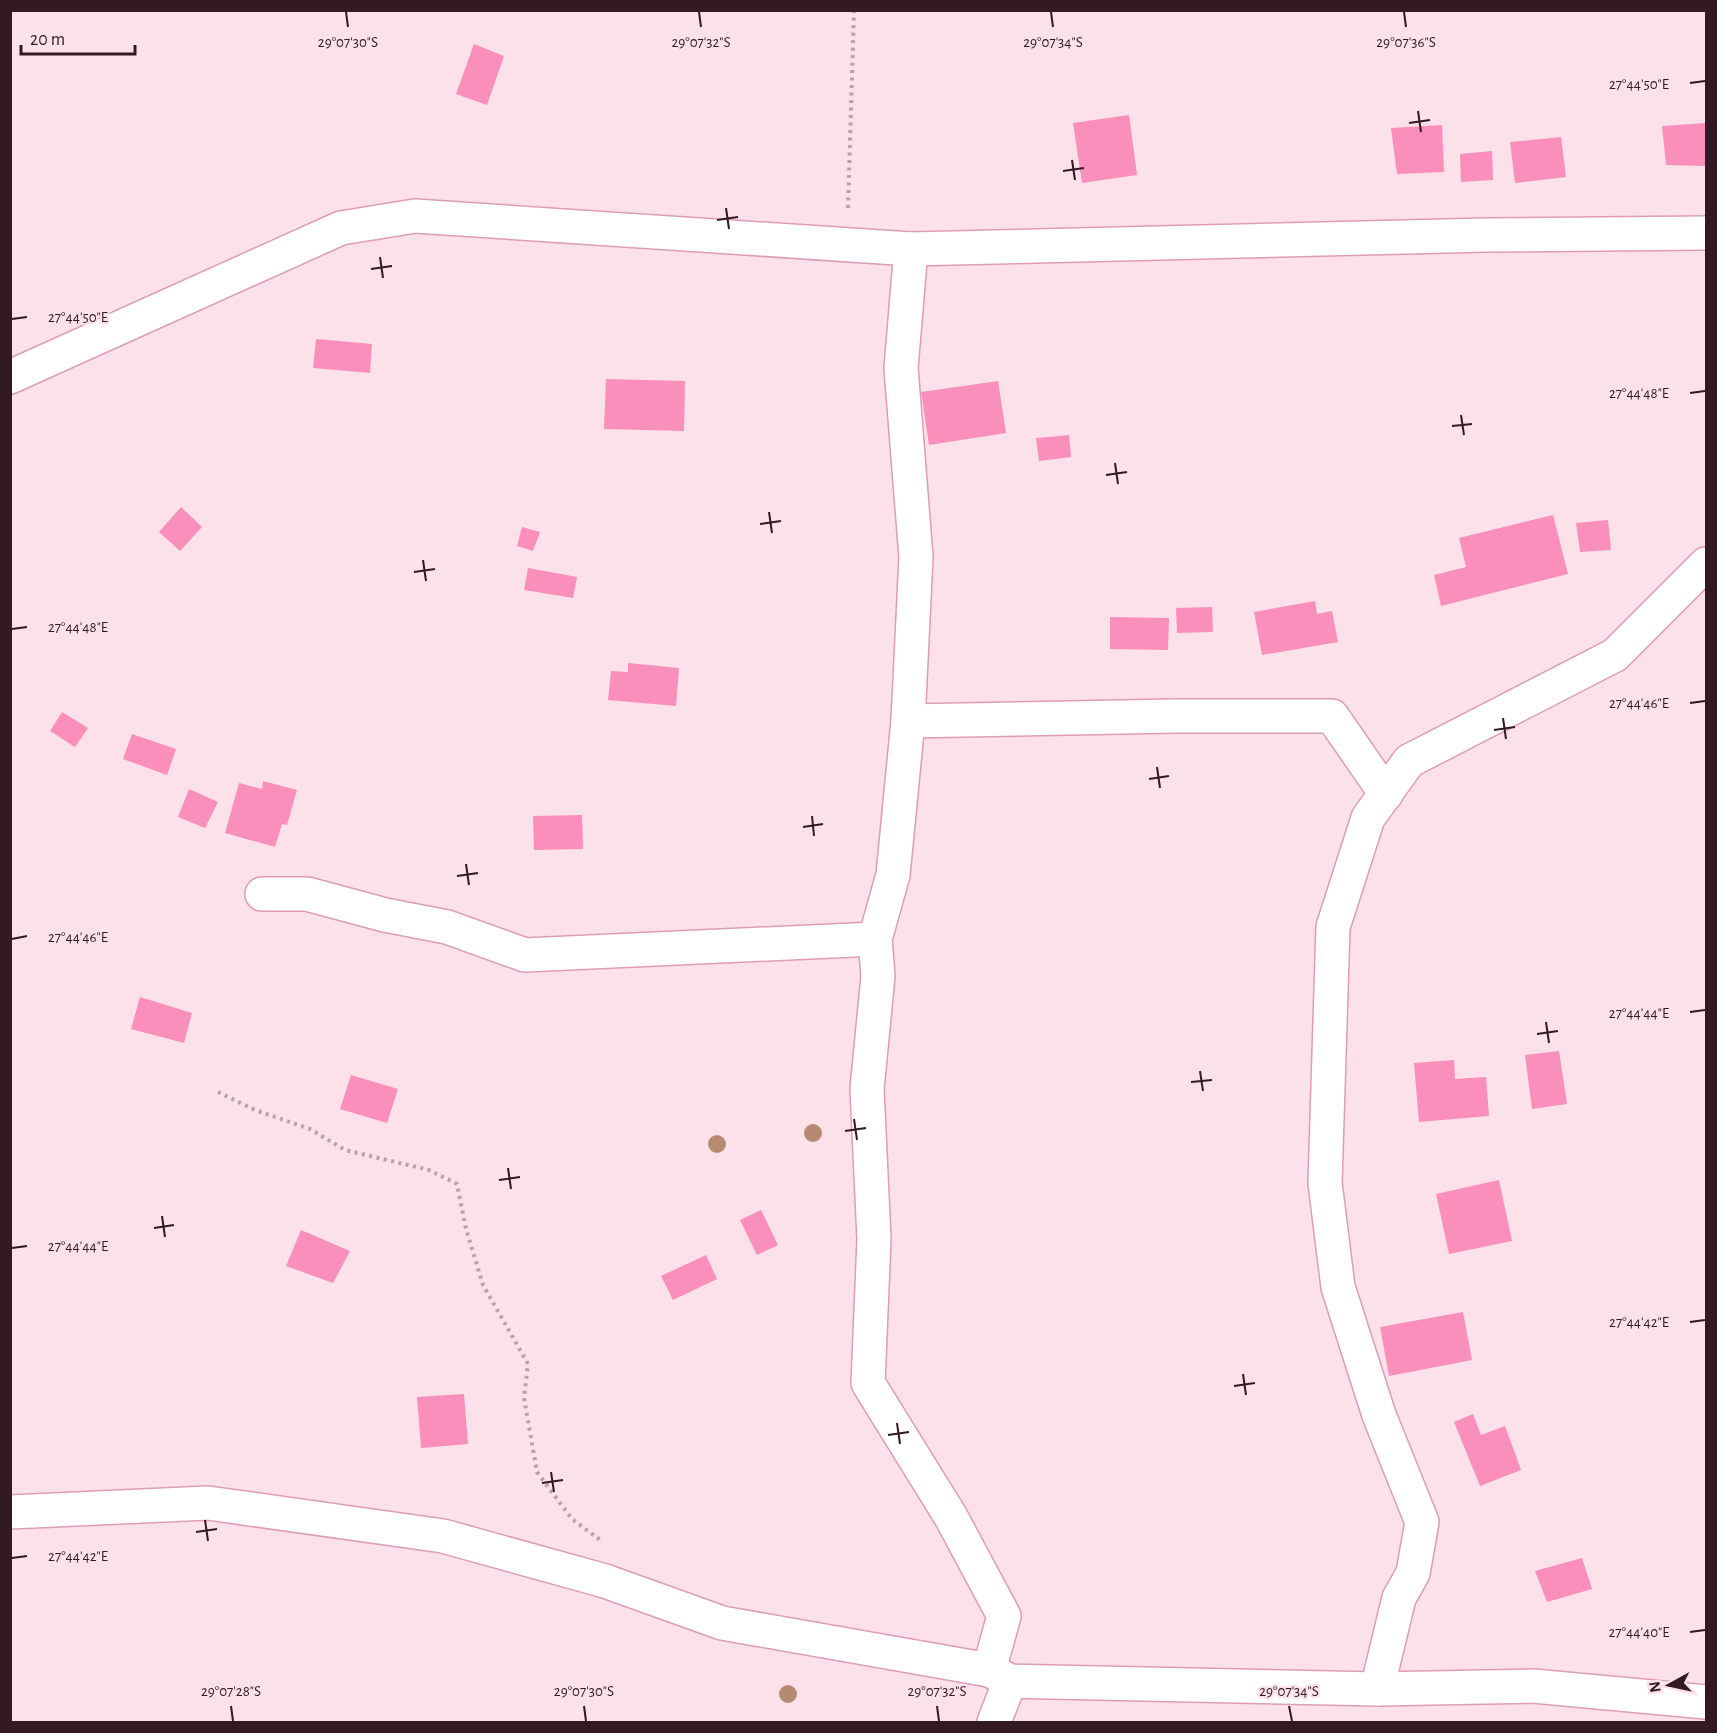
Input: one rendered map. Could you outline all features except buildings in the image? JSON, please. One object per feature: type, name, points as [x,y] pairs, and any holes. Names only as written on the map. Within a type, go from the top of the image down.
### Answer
[{"type":"street","points":[[10,377],[341,228],[415,216],[910,249],[1487,235],[1707,233]]},
{"type":"street","points":[[910,249],[901,368],[916,557],[908,721],[892,875],[876,939],[878,976],[867,1089],[874,1239],[868,1383],[951,1517],[1004,1616],[994,1722]]},
{"type":"street","points":[[1377,1689],[1399,1598],[1413,1573],[1422,1522],[1379,1415],[1338,1287],[1325,1183],[1334,927],[1368,818],[1409,761],[1615,655],[1707,564]]},
{"type":"street","points":[[908,721],[1175,716],[1332,716],[1386,794]]},
{"type":"street","points":[[262,894],[307,894],[385,915],[447,927],[525,955],[876,939]]},
{"type":"street","points":[[10,1512],[208,1503],[443,1536],[604,1581],[722,1623],[999,1676],[1377,1689],[1533,1686],[1707,1702]]},
{"type":"path","points":[[849,245],[848,175],[854,10]]},
{"type":"path","points":[[218,1092],[255,1110],[310,1129],[345,1150],[429,1170],[457,1184],[466,1229],[483,1286],[528,1364],[524,1398],[537,1472],[572,1519],[603,1542],[604,1581]]}]
